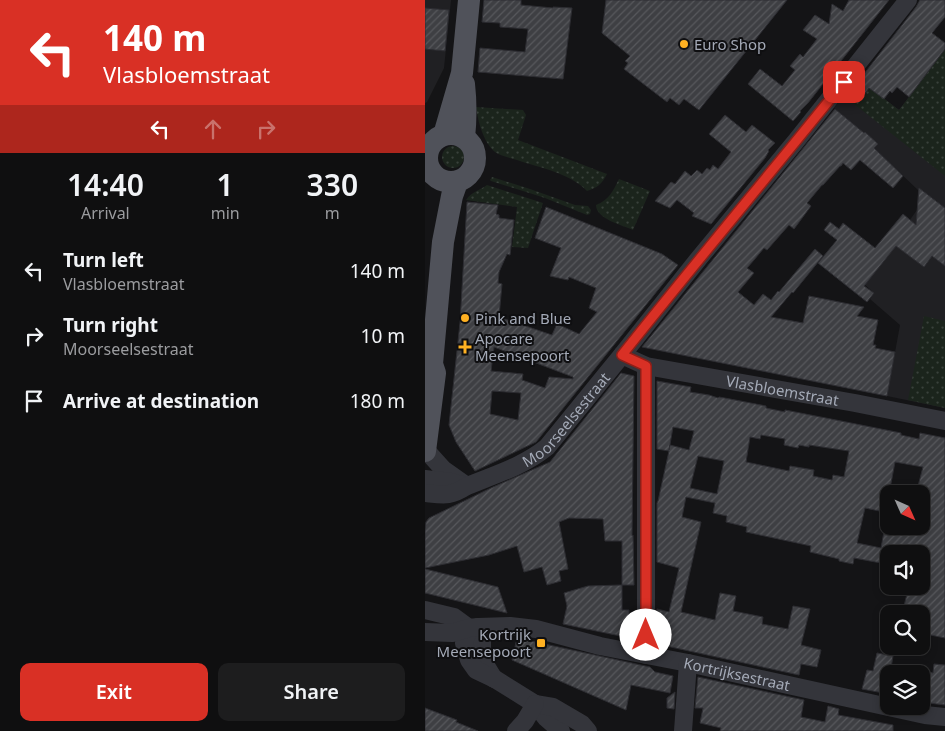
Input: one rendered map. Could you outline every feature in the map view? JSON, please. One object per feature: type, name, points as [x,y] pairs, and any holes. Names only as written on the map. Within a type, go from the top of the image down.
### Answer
[{"type":"main road","points":[[425,450],[435,373],[428,366],[443,242],[438,160],[466,117],[462,72],[469,0]]},
{"type":"street","name":"Moorseelsestraat","points":[[425,493],[447,496],[525,462],[547,447],[908,0]]},
{"type":"street","name":"Vlasbloemstraat","points":[[622,355],[646,366],[945,421]]},
{"type":"street","points":[[646,366],[646,655]]},
{"type":"street","points":[[425,450],[443,469],[467,486]]},
{"type":"street","points":[[425,479],[467,486]]},
{"type":"street","points":[[425,610],[454,617],[474,627],[463,643],[469,660],[476,670],[495,679],[535,704],[546,718],[561,731]]},
{"type":"street","name":"Kortrijksestraat","points":[[425,632],[452,633],[474,627],[510,626],[536,629],[600,646],[688,663],[916,713],[945,717]]},
{"type":"street","points":[[683,731],[688,663]]},
{"type":"street","points":[[516,731],[525,722],[535,704]]},
{"type":"street","points":[[535,704],[553,706],[582,724],[588,731]]},
{"type":"shaded area","points":[[425,0],[451,0],[444,68],[425,103]]},
{"type":"shaded area","points":[[945,50],[945,408],[887,396],[900,325],[870,299],[874,293],[853,274],[885,235],[894,242],[917,210],[918,190],[861,136],[863,133],[834,108],[857,78],[899,110]]},
{"type":"shaded area","points":[[945,50],[945,176],[844,96],[857,78],[899,110]]},
{"type":"shaded area","points":[[476,107],[523,110],[526,115],[518,140],[607,174],[599,185],[587,191],[563,175],[495,152],[484,137]]},
{"type":"shaded area","points":[[449,146],[457,146],[464,153],[464,161],[457,168],[449,168],[442,161],[442,153]]},
{"type":"shaded area","points":[[492,177],[575,205],[588,206],[591,210],[590,214],[587,215],[545,198],[491,181]]},
{"type":"shaded area","points":[[619,179],[650,191],[633,230],[610,221],[597,210],[596,205],[607,198]]},
{"type":"shaded area","points":[[487,185],[543,203],[528,248],[512,247],[517,207],[466,200],[473,193]]},
{"type":"shaded area","points":[[924,316],[945,321],[945,408],[908,400]]},
{"type":"building","points":[[484,0],[521,0],[521,5],[572,8],[563,79],[478,72],[480,48],[525,52],[528,29],[500,27],[500,23],[482,22]]},
{"type":"building","name":"Euro Shop","points":[[606,0],[787,0],[699,110],[684,99],[679,105],[670,98],[667,102],[624,69],[628,63],[625,61],[630,56],[602,33]]},
{"type":"building","points":[[849,0],[889,0],[793,121],[748,84],[760,69],[782,86],[795,70],[790,66],[800,54],[803,57],[817,39],[803,30],[815,15],[829,24],[832,4],[843,11]]},
{"type":"building","points":[[920,0],[945,0],[945,17],[932,33],[945,43],[945,49],[909,97],[897,87],[892,93],[890,91],[884,99],[869,88],[863,96],[853,88]]},
{"type":"building","points":[[425,8],[449,10],[445,51],[425,49]]},
{"type":"building","points":[[835,109],[878,144],[874,148],[903,176],[893,188],[860,160],[851,170],[843,163],[807,203],[811,206],[794,229],[789,225],[767,250],[764,248],[747,268],[754,273],[738,292],[754,305],[763,294],[771,300],[815,249],[823,256],[771,317],[803,323],[809,296],[864,307],[857,316],[878,320],[873,345],[876,345],[875,348],[895,352],[887,396],[642,347]]},
{"type":"building","points":[[725,115],[746,132],[752,125],[775,143],[768,150],[765,158],[711,224],[692,216],[694,213],[677,200],[670,208],[655,201],[671,182],[675,184],[685,171],[691,176],[697,170],[702,174],[707,168],[710,170],[713,165],[718,169],[731,152],[709,134]]},
{"type":"building","points":[[919,188],[945,208],[945,266],[932,256],[924,267],[896,246],[864,286],[874,293],[867,302],[818,263],[837,240],[824,230],[830,222],[839,229],[843,223],[875,248],[903,214],[916,225]]},
{"type":"building","points":[[467,202],[498,205],[496,214],[499,215],[499,218],[514,220],[510,255],[507,254],[499,272],[498,283],[502,284],[499,317],[552,335],[557,324],[579,334],[597,312],[589,308],[596,288],[569,277],[568,280],[550,276],[561,248],[535,238],[546,207],[662,254],[678,265],[536,442],[475,471],[456,442],[449,425],[460,323]],"holes":[[[494,347],[573,377],[573,379],[549,377],[545,388],[522,380],[523,374],[491,371]],[[492,391],[521,393],[518,420],[490,414]]]},
{"type":"building","points":[[621,373],[634,376],[632,536],[634,585],[622,585],[622,541],[605,541],[603,519],[569,518],[559,522],[568,569],[559,571],[561,581],[547,585],[542,567],[524,572],[517,546],[489,555],[425,568],[425,530],[426,522],[429,518],[550,462]]},
{"type":"building","points":[[657,381],[691,387],[690,392],[766,406],[766,408],[785,412],[785,410],[901,433],[901,435],[919,439],[920,433],[945,438],[945,638],[930,635],[930,605],[904,605],[907,595],[930,595],[930,545],[882,545],[883,535],[930,535],[930,485],[918,485],[923,467],[895,462],[891,485],[880,485],[880,511],[865,508],[857,543],[880,548],[880,563],[854,558],[853,564],[839,561],[839,559],[810,552],[811,546],[746,532],[747,527],[726,522],[727,516],[713,513],[715,503],[686,497],[682,517],[701,522],[681,612],[715,620],[720,593],[736,596],[733,611],[763,617],[762,624],[788,629],[793,606],[810,609],[801,645],[821,650],[817,667],[801,664],[799,675],[657,644],[657,609],[669,612],[679,568],[657,562],[657,503],[669,451],[657,449]],"holes":[[[673,427],[694,431],[689,450],[670,445],[669,450]],[[761,435],[785,439],[784,445],[798,448],[799,445],[809,447],[809,445],[849,451],[844,477],[833,475],[832,480],[813,476],[814,470],[790,466],[789,471],[746,462],[750,437],[760,439]],[[698,456],[724,461],[717,494],[690,488]]]},
{"type":"building","points":[[425,569],[498,587],[507,613],[425,593]]},
{"type":"building","points":[[622,585],[622,610],[629,610],[629,619],[633,620],[630,638],[563,624],[567,606],[564,593],[588,586]]},
{"type":"building","points":[[517,638],[650,667],[655,672],[673,676],[670,693],[631,685],[626,710],[512,660]]},
{"type":"building","points":[[877,653],[893,656],[892,665],[880,665],[880,692],[862,689],[867,670],[873,671]]},
{"type":"building","points":[[934,664],[945,665],[945,705],[930,703],[930,672],[933,673]]},
{"type":"building","points":[[698,677],[804,700],[801,717],[825,722],[828,706],[839,709],[838,715],[893,725],[893,731],[720,731],[721,728],[700,723],[703,708],[695,708]]},
{"type":"building","points":[[675,692],[674,709],[667,708],[667,698]]},
{"type":"building","points":[[425,708],[457,720],[456,722],[478,731],[425,731]]},
{"type":"place","name":"Euro Shop","points":[[684,44]]},
{"type":"place","name":"Pink and Blue","points":[[465,318]]},
{"type":"place","name":"Apocare Meensepoort","points":[[465,347]]},
{"type":"place","name":"Kortrijk Meensepoort","points":[[541,643]]},
{"type":"route","points":[[646,635],[646,366],[622,355],[844,82]]}]
